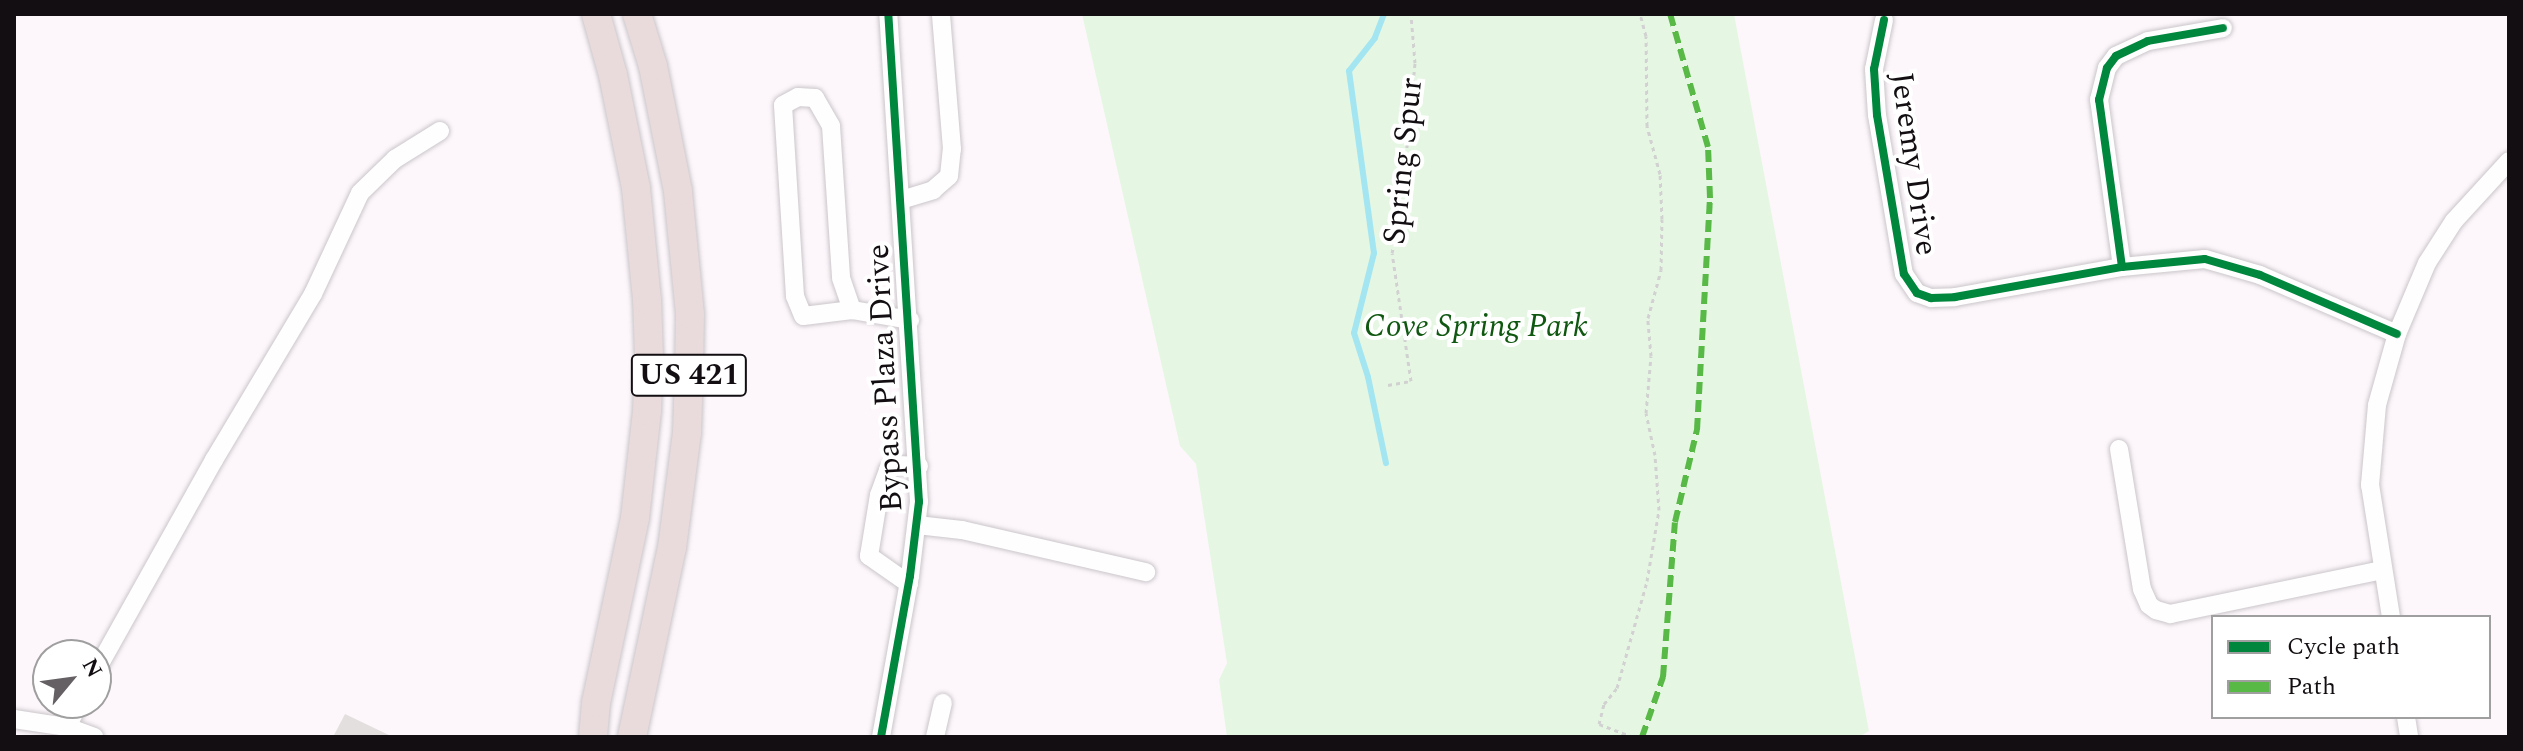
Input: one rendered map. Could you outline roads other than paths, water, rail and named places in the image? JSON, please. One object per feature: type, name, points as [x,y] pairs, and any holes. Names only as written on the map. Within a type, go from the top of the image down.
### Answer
[{"type":"highway","name":"US 421","points":[[593,737],[596,703],[637,505],[647,411],[649,356],[644,259],[636,188],[613,75],[596,14]]},
{"type":"highway","name":"US 421","points":[[632,737],[661,605],[680,490],[687,433],[690,314],[678,191],[667,129],[637,14]]},
{"type":"street","name":"Bypass Plaza Drive","points":[[881,737],[909,584],[917,525],[919,466],[888,14]]},
{"type":"street","points":[[901,200],[933,190],[949,176],[952,149],[941,14]]},
{"type":"street","name":"Jeremy Drive","points":[[1884,20],[1875,56],[1875,104],[1904,274],[1913,289],[1931,298],[1955,297],[2122,267],[2189,259],[2218,261],[2260,275],[2397,334]]},
{"type":"street","points":[[2122,267],[2099,100],[2107,68],[2116,56],[2139,44],[2223,28]]},
{"type":"street","points":[[852,310],[841,278],[831,126],[815,98],[798,97],[783,105],[795,296],[803,316],[852,310],[910,320]]},
{"type":"street","points":[[112,642],[214,460],[313,294],[360,193],[395,159],[440,131]]},
{"type":"street","points":[[2391,615],[2370,485],[2377,405],[2397,334],[2427,263],[2454,221],[2509,161]]},
{"type":"street","points":[[2119,449],[2142,589],[2149,605],[2156,610],[2170,614],[2383,570]]},
{"type":"street","points":[[909,584],[869,556],[879,495],[888,470],[898,465],[919,466]]},
{"type":"street","points":[[917,525],[962,530],[1146,572]]},
{"type":"street","points":[[935,737],[943,703]]},
{"type":"street","points":[[14,719],[67,727],[94,737]]},
{"type":"street","points":[[67,727],[71,719]]},
{"type":"waterway","points":[[1384,14],[1375,38],[1349,71],[1374,253],[1354,333],[1368,377],[1386,463]]},
{"type":"park label","name":"Cove Spring Park","points":[[1476,327]]}]
